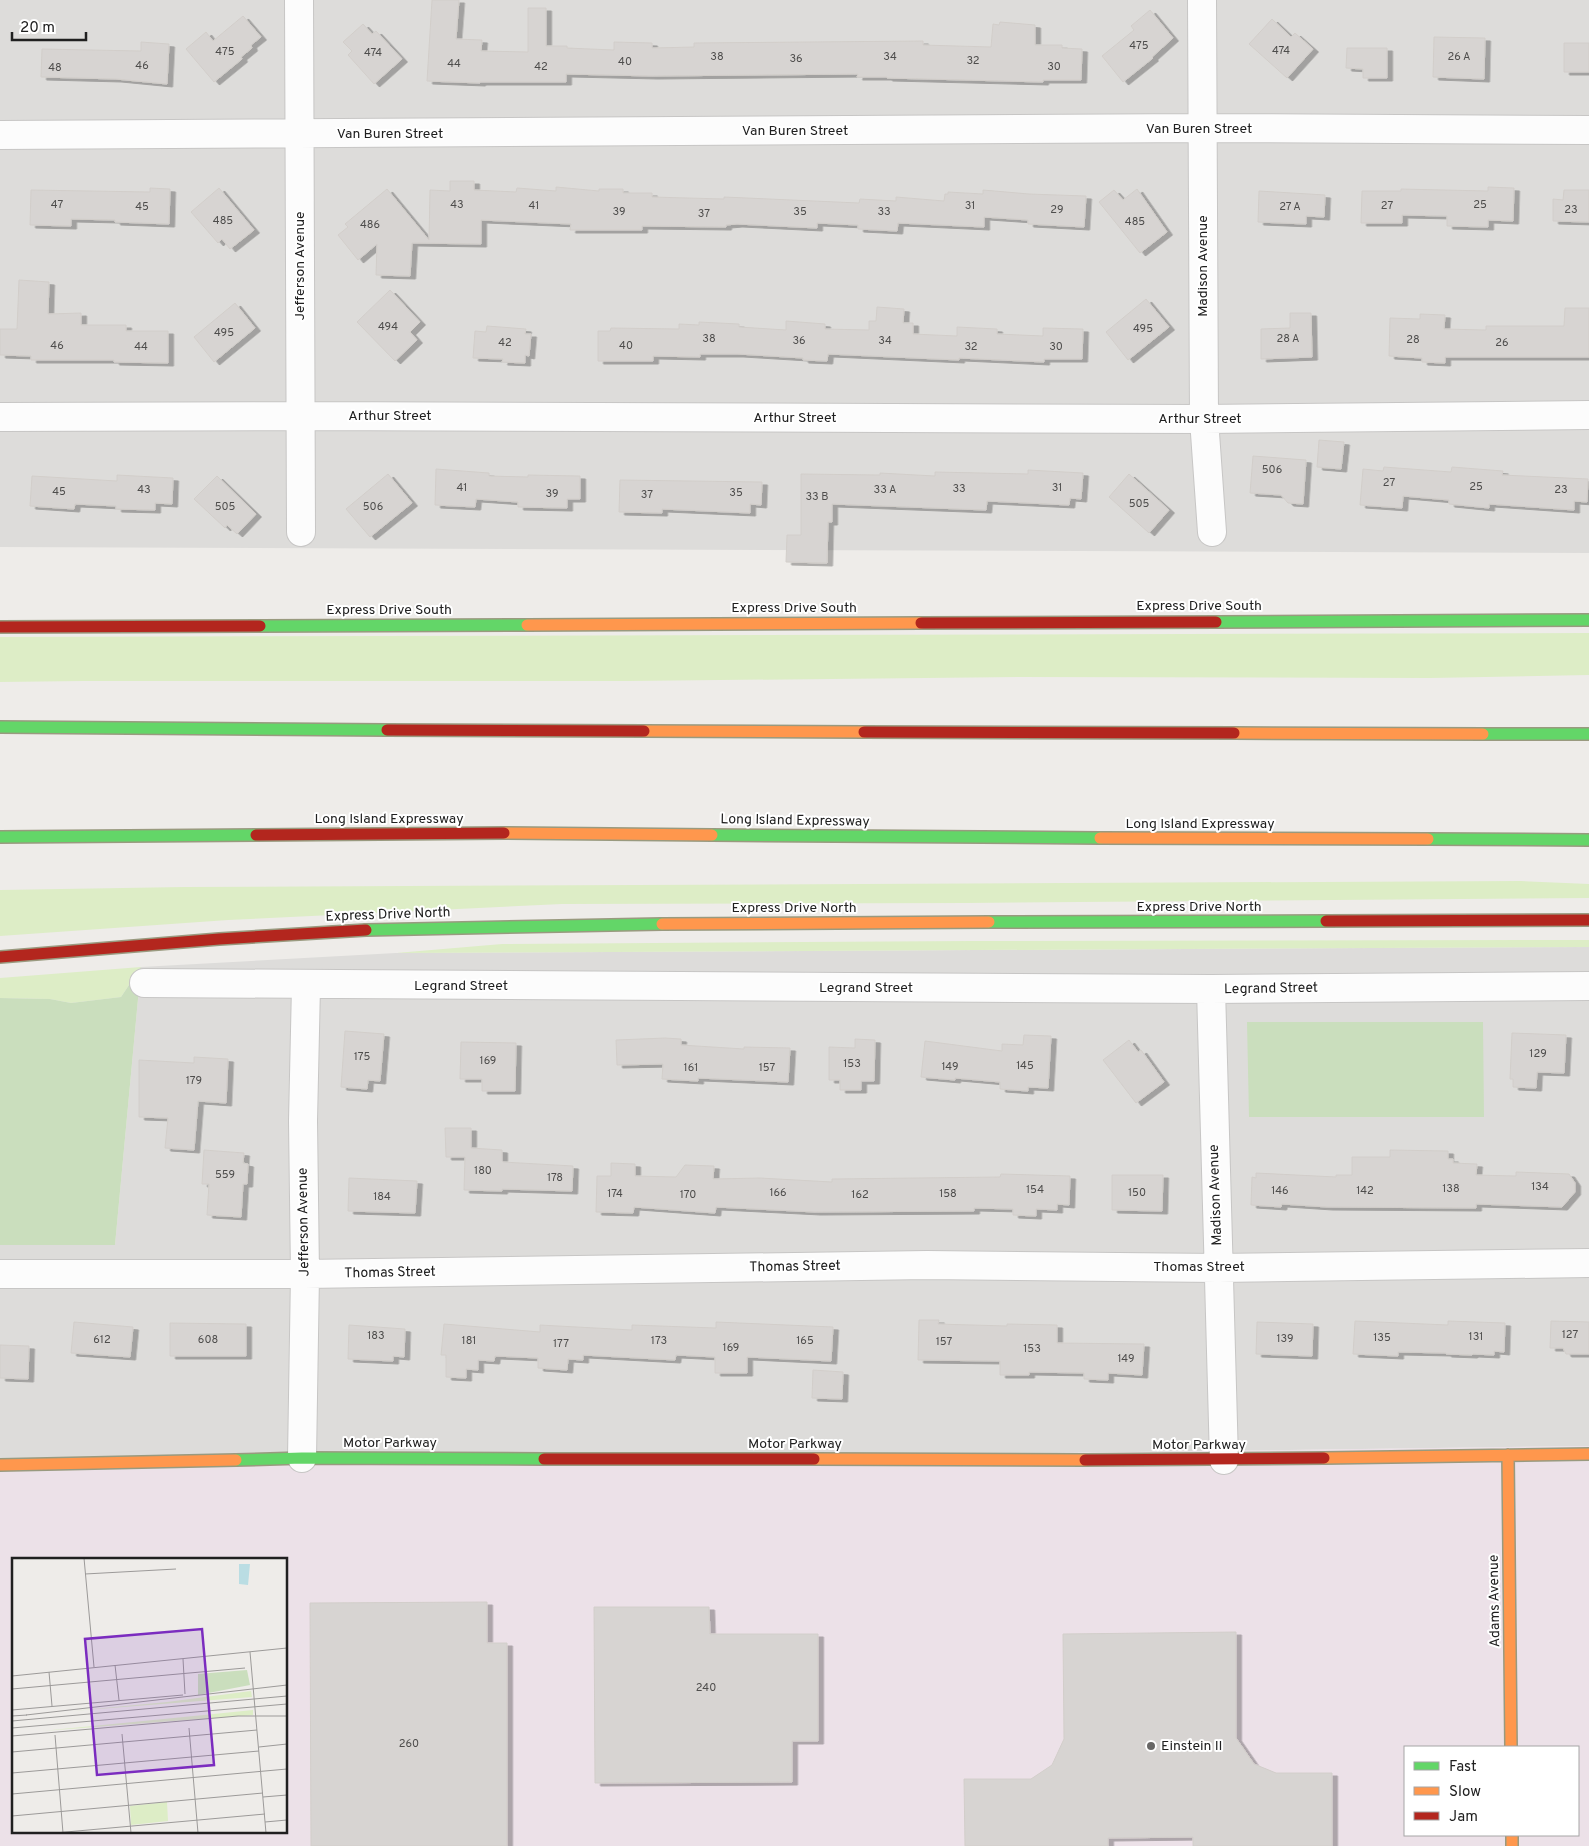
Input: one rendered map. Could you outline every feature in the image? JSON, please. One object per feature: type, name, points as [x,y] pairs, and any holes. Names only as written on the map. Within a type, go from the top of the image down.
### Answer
[{"type":"main road","name":"Express Drive South","points":[[0,627],[1589,620]]},
{"type":"main road","points":[[0,727],[555,731],[1589,734]]},
{"type":"main road","name":"Long Island Expressway","points":[[0,837],[539,833],[1049,838],[1589,840]]},
{"type":"main road","name":"Express Drive North","points":[[0,957],[263,936],[518,926],[713,923],[1589,920]]},
{"type":"main road","name":"Motor Parkway","points":[[0,1465],[302,1458],[1224,1460],[1589,1454]]},
{"type":"main road","name":"Adams Avenue","points":[[1508,1455],[1511,1746]]},
{"type":"street","name":"Jefferson Avenue","points":[[299,0],[300,532]]},
{"type":"street","name":"Madison Avenue","points":[[1202,0],[1204,419],[1212,532]]},
{"type":"street","name":"Van Buren Street","points":[[0,135],[300,135],[1203,128],[1589,130]]},
{"type":"street","name":"Arthur Street","points":[[0,417],[1204,419],[1589,415]]},
{"type":"street","name":"Legrand Street","points":[[144,984],[1211,989],[1589,986]]},
{"type":"street","name":"Jefferson Avenue","points":[[302,1458],[305,1274],[303,1121],[306,986]]},
{"type":"street","name":"Madison Avenue","points":[[1211,989],[1224,1460]]},
{"type":"street","name":"Thomas Street","points":[[0,1274],[305,1274],[927,1265],[1218,1268],[1589,1263]]},
{"type":"shaded area","points":[[0,0],[1589,0],[1589,553],[0,547]]},
{"type":"shaded area","points":[[1589,947],[1589,1446],[0,1467],[0,1245],[115,1245],[141,967],[396,953]]},
{"type":"shaded area","points":[[1589,1446],[1589,1846],[0,1846],[0,1467]]},
{"type":"green space","points":[[1589,633],[1589,675],[1430,678],[1018,677],[629,681],[0,682],[0,637]]},
{"type":"green space","points":[[1521,881],[1589,884],[1589,898],[562,904],[228,920],[0,936],[0,890],[184,887]]},
{"type":"green space","points":[[1589,940],[1589,947],[396,953],[502,944]]},
{"type":"green space","points":[[141,967],[121,997],[71,1003],[50,999],[0,998],[0,978]]},
{"type":"green space","points":[[141,967],[115,1245],[0,1245],[0,998],[50,999],[71,1003],[121,997]]},
{"type":"green space","points":[[1247,1022],[1483,1022],[1484,1117],[1249,1117]]},
{"type":"building","points":[[432,0],[459,0],[456,39],[482,40],[481,51],[528,52],[528,8],[546,8],[546,46],[614,50],[614,42],[652,43],[652,48],[694,47],[694,43],[923,41],[923,45],[991,47],[993,24],[999,25],[1000,22],[1035,25],[1035,45],[1062,45],[1062,48],[1082,49],[1081,80],[1043,80],[1043,82],[887,78],[857,77],[858,74],[652,76],[566,74],[566,82],[480,83],[427,81]]},
{"type":"building","points":[[1150,10],[1173,38],[1153,58],[1123,82],[1102,56],[1134,30],[1131,26]]},
{"type":"building","points":[[243,16],[261,37],[251,45],[252,48],[241,57],[242,59],[214,82],[186,49],[206,32],[213,41]]},
{"type":"building","points":[[1272,19],[1291,37],[1295,33],[1313,49],[1287,78],[1249,44]]},
{"type":"building","points":[[363,24],[372,34],[376,31],[402,59],[374,84],[348,55],[352,51],[343,42]]},
{"type":"building","points":[[1434,37],[1485,38],[1484,79],[1433,77]]},
{"type":"building","points":[[141,42],[169,44],[167,84],[116,79],[41,77],[42,49],[141,51]]},
{"type":"building","points":[[1564,43],[1589,43],[1589,72],[1564,72]]},
{"type":"building","points":[[1347,48],[1387,48],[1387,78],[1363,78],[1363,69],[1346,68]]},
{"type":"building","points":[[450,181],[474,181],[474,190],[516,192],[517,188],[556,191],[556,187],[599,191],[599,189],[623,189],[623,193],[652,193],[652,197],[724,199],[724,197],[859,203],[860,199],[896,201],[896,197],[944,201],[945,194],[948,194],[948,192],[983,194],[983,190],[1086,196],[1084,227],[1028,224],[1028,220],[984,217],[984,227],[898,223],[897,231],[858,229],[858,225],[817,223],[817,228],[737,224],[726,225],[726,227],[642,226],[642,230],[570,230],[571,224],[481,220],[481,244],[412,243],[410,276],[376,275],[377,244],[358,260],[338,235],[348,227],[345,224],[387,189],[429,240],[430,190],[450,191]]},
{"type":"building","points":[[1488,187],[1514,188],[1513,221],[1488,220],[1488,227],[1447,226],[1447,216],[1402,215],[1402,223],[1361,223],[1362,191],[1401,191],[1401,189],[1488,191]]},
{"type":"building","points":[[150,188],[170,189],[169,224],[71,219],[71,226],[30,225],[31,190],[150,192]]},
{"type":"building","points":[[219,188],[254,230],[230,249],[222,239],[218,243],[191,212]]},
{"type":"building","points":[[1137,189],[1167,232],[1140,253],[1099,202],[1114,190],[1123,200]]},
{"type":"building","points":[[1564,190],[1589,190],[1589,222],[1553,221],[1553,199],[1563,200]]},
{"type":"building","points":[[1259,191],[1325,195],[1324,217],[1306,216],[1306,224],[1258,222]]},
{"type":"building","points":[[19,280],[49,282],[48,314],[81,313],[81,325],[126,325],[126,331],[168,331],[168,363],[114,362],[114,360],[31,360],[31,356],[0,355],[0,329],[17,329]]},
{"type":"building","points":[[390,290],[420,322],[410,332],[417,340],[395,361],[357,322]]},
{"type":"building","points":[[1146,299],[1169,327],[1128,360],[1106,332]]},
{"type":"building","points":[[235,303],[255,328],[214,362],[194,337]]},
{"type":"building","points":[[877,307],[904,309],[903,323],[913,323],[913,334],[957,336],[957,327],[997,329],[997,334],[1043,336],[1043,328],[1083,329],[1082,359],[1044,359],[1044,362],[828,354],[827,361],[738,354],[700,354],[700,357],[653,356],[653,361],[598,361],[598,331],[610,331],[611,328],[679,329],[679,324],[699,325],[699,322],[739,324],[739,327],[786,330],[786,321],[825,324],[825,329],[869,330],[869,321],[876,321]]},
{"type":"building","points":[[1565,308],[1589,308],[1589,357],[1445,357],[1445,363],[1422,362],[1422,358],[1389,356],[1390,318],[1420,319],[1420,314],[1445,315],[1444,329],[1486,330],[1486,326],[1564,326]]},
{"type":"building","points":[[1290,313],[1311,313],[1312,357],[1261,359],[1261,329],[1290,328]]},
{"type":"building","points":[[487,326],[526,329],[525,334],[531,334],[529,356],[525,355],[525,363],[502,362],[503,359],[473,358],[475,331],[486,332]]},
{"type":"building","points":[[1319,440],[1344,442],[1341,469],[1317,467]]},
{"type":"building","points":[[1253,456],[1306,460],[1303,504],[1288,503],[1281,495],[1250,493]]},
{"type":"building","points":[[1384,467],[1451,472],[1452,467],[1503,471],[1502,475],[1588,479],[1587,502],[1574,501],[1574,510],[1489,504],[1489,508],[1449,504],[1449,500],[1403,496],[1402,508],[1360,505],[1363,469],[1383,471]]},
{"type":"building","points":[[436,469],[489,473],[489,476],[580,476],[580,499],[567,499],[567,508],[518,507],[518,502],[476,499],[475,507],[435,505]]},
{"type":"building","points":[[1028,470],[1083,473],[1081,499],[1070,498],[1069,505],[987,501],[986,510],[832,504],[832,522],[828,522],[827,563],[786,562],[787,535],[801,535],[801,474],[880,475],[880,473],[935,476],[935,472],[1028,474]]},
{"type":"building","points":[[388,474],[412,503],[370,537],[346,509]]},
{"type":"building","points":[[1129,474],[1169,510],[1149,533],[1109,497]]},
{"type":"building","points":[[117,475],[173,478],[172,504],[155,503],[155,510],[116,509],[116,506],[75,504],[74,509],[30,506],[32,476],[117,481]]},
{"type":"building","points":[[217,476],[256,514],[237,534],[227,525],[225,528],[194,499]]},
{"type":"building","points":[[620,480],[762,482],[761,505],[750,504],[750,513],[662,509],[662,513],[619,512]]},
{"type":"building","points":[[345,1031],[384,1034],[380,1081],[368,1080],[367,1089],[341,1087]]},
{"type":"building","points":[[1512,1033],[1566,1035],[1564,1073],[1537,1072],[1536,1088],[1513,1087],[1513,1079],[1510,1079]]},
{"type":"building","points":[[1024,1035],[1051,1036],[1048,1088],[1028,1087],[1028,1091],[1000,1089],[1000,1082],[921,1077],[925,1041],[1002,1051],[1002,1044],[1023,1045]]},
{"type":"building","points":[[681,1039],[681,1045],[744,1049],[744,1047],[790,1048],[788,1082],[698,1078],[698,1081],[662,1079],[663,1064],[617,1065],[616,1040]]},
{"type":"building","points":[[855,1039],[875,1040],[874,1081],[861,1081],[861,1090],[840,1090],[840,1080],[829,1080],[829,1047],[855,1048]]},
{"type":"building","points":[[1129,1040],[1138,1052],[1141,1050],[1164,1082],[1136,1103],[1103,1060]]},
{"type":"building","points":[[461,1042],[516,1043],[515,1091],[482,1091],[482,1079],[460,1079]]},
{"type":"building","points":[[194,1057],[228,1059],[226,1103],[198,1101],[194,1150],[165,1148],[168,1118],[139,1117],[139,1060],[194,1063]]},
{"type":"building","points":[[445,1128],[471,1128],[471,1148],[502,1150],[503,1162],[573,1166],[572,1191],[464,1190],[465,1157],[446,1157]]},
{"type":"building","points":[[204,1150],[244,1153],[243,1163],[248,1164],[247,1184],[243,1184],[241,1217],[207,1215],[209,1184],[202,1184]]},
{"type":"building","points":[[1390,1150],[1448,1151],[1448,1159],[1453,1159],[1453,1163],[1477,1164],[1476,1175],[1516,1176],[1516,1172],[1569,1174],[1575,1183],[1575,1192],[1562,1207],[1476,1204],[1476,1208],[1327,1207],[1282,1204],[1281,1207],[1251,1205],[1252,1177],[1256,1178],[1256,1173],[1336,1177],[1336,1175],[1352,1175],[1352,1157],[1390,1157]]},
{"type":"building","points":[[611,1163],[635,1164],[635,1176],[676,1177],[685,1165],[714,1166],[713,1179],[760,1178],[832,1182],[832,1179],[1000,1177],[1001,1174],[1070,1176],[1069,1205],[1057,1204],[1057,1210],[1036,1209],[1036,1216],[1013,1215],[1013,1209],[974,1208],[974,1211],[815,1212],[716,1207],[715,1213],[634,1207],[633,1213],[596,1212],[597,1176],[611,1176]]},
{"type":"building","points":[[1112,1175],[1163,1175],[1162,1211],[1112,1210]]},
{"type":"building","points":[[349,1178],[417,1181],[415,1213],[348,1211]]},
{"type":"building","points":[[919,1320],[939,1320],[938,1324],[1057,1325],[1057,1343],[1144,1344],[1142,1375],[1108,1373],[1108,1380],[1084,1379],[1084,1373],[1029,1372],[1029,1375],[1000,1375],[1000,1361],[918,1360]]},
{"type":"building","points":[[1355,1321],[1448,1325],[1448,1321],[1505,1323],[1504,1352],[1494,1351],[1494,1355],[1398,1352],[1398,1356],[1353,1354]]},
{"type":"building","points":[[1551,1321],[1589,1322],[1589,1354],[1566,1354],[1563,1348],[1550,1348]]},
{"type":"building","points":[[74,1322],[133,1327],[130,1357],[71,1353]]},
{"type":"building","points":[[716,1322],[833,1327],[831,1361],[747,1357],[747,1373],[715,1373],[715,1357],[676,1355],[675,1360],[583,1355],[583,1360],[568,1359],[567,1370],[538,1368],[538,1358],[495,1356],[494,1361],[478,1360],[478,1370],[466,1369],[466,1378],[446,1377],[446,1355],[441,1355],[444,1324],[540,1332],[540,1325],[632,1330],[632,1325],[716,1328]]},
{"type":"building","points":[[1257,1322],[1313,1324],[1312,1356],[1256,1354]]},
{"type":"building","points":[[170,1323],[246,1324],[246,1356],[170,1356]]},
{"type":"building","points":[[349,1325],[405,1329],[404,1357],[393,1356],[393,1361],[348,1359]]},
{"type":"building","points":[[0,1345],[29,1346],[28,1379],[0,1378]]},
{"type":"building","points":[[813,1370],[843,1372],[842,1399],[812,1398]]},
{"type":"building","points":[[487,1602],[487,1643],[507,1643],[507,1846],[311,1846],[310,1603]]},
{"type":"building","points":[[594,1607],[709,1607],[710,1634],[818,1634],[818,1741],[792,1741],[792,1782],[595,1783]]},
{"type":"building","name":"Einstein II","points":[[1236,1632],[1236,1738],[1254,1764],[1276,1773],[1332,1773],[1332,1846],[1193,1846],[1193,1837],[1108,1838],[1108,1846],[965,1846],[964,1779],[1031,1779],[1052,1765],[1064,1739],[1063,1634]]},
{"type":"traffic: fast","points":[[1216,622],[1589,620]]},
{"type":"traffic: fast","points":[[260,626],[527,625]]},
{"type":"traffic: fast","points":[[0,727],[387,730]]},
{"type":"traffic: fast","points":[[1483,734],[1589,734]]},
{"type":"traffic: fast","points":[[0,837],[256,835]]},
{"type":"traffic: fast","points":[[712,835],[1100,838]]},
{"type":"traffic: fast","points":[[1428,839],[1589,840]]},
{"type":"traffic: fast","points":[[989,922],[1326,921]]},
{"type":"traffic: fast","points":[[366,930],[662,924]]},
{"type":"traffic: fast","points":[[236,1460],[302,1458],[544,1459]]},
{"type":"traffic: slow","points":[[527,625],[921,623]]},
{"type":"traffic: slow","points":[[644,731],[864,732]]},
{"type":"traffic: slow","points":[[1234,733],[1483,734]]},
{"type":"traffic: slow","points":[[504,833],[712,835]]},
{"type":"traffic: slow","points":[[1100,838],[1428,839]]},
{"type":"traffic: slow","points":[[662,924],[989,922]]},
{"type":"traffic: slow","points":[[1324,1458],[1589,1454]]},
{"type":"traffic: slow","points":[[1508,1455],[1511,1746]]},
{"type":"traffic: slow","points":[[814,1459],[1085,1460]]},
{"type":"traffic: slow","points":[[0,1465],[236,1460]]},
{"type":"traffic: slow","points":[[1512,1836],[1512,1846]]},
{"type":"traffic: jam","points":[[921,623],[1216,622]]},
{"type":"traffic: jam","points":[[0,627],[260,626]]},
{"type":"traffic: jam","points":[[387,730],[644,731]]},
{"type":"traffic: jam","points":[[864,732],[1234,733]]},
{"type":"traffic: jam","points":[[256,835],[504,833]]},
{"type":"traffic: jam","points":[[1326,921],[1589,920]]},
{"type":"traffic: jam","points":[[0,957],[219,939],[366,930]]},
{"type":"traffic: jam","points":[[1085,1460],[1324,1458]]},
{"type":"traffic: jam","points":[[544,1459],[814,1459]]},
{"type":"place","name":"Einstein II","points":[[1151,1746]]}]
